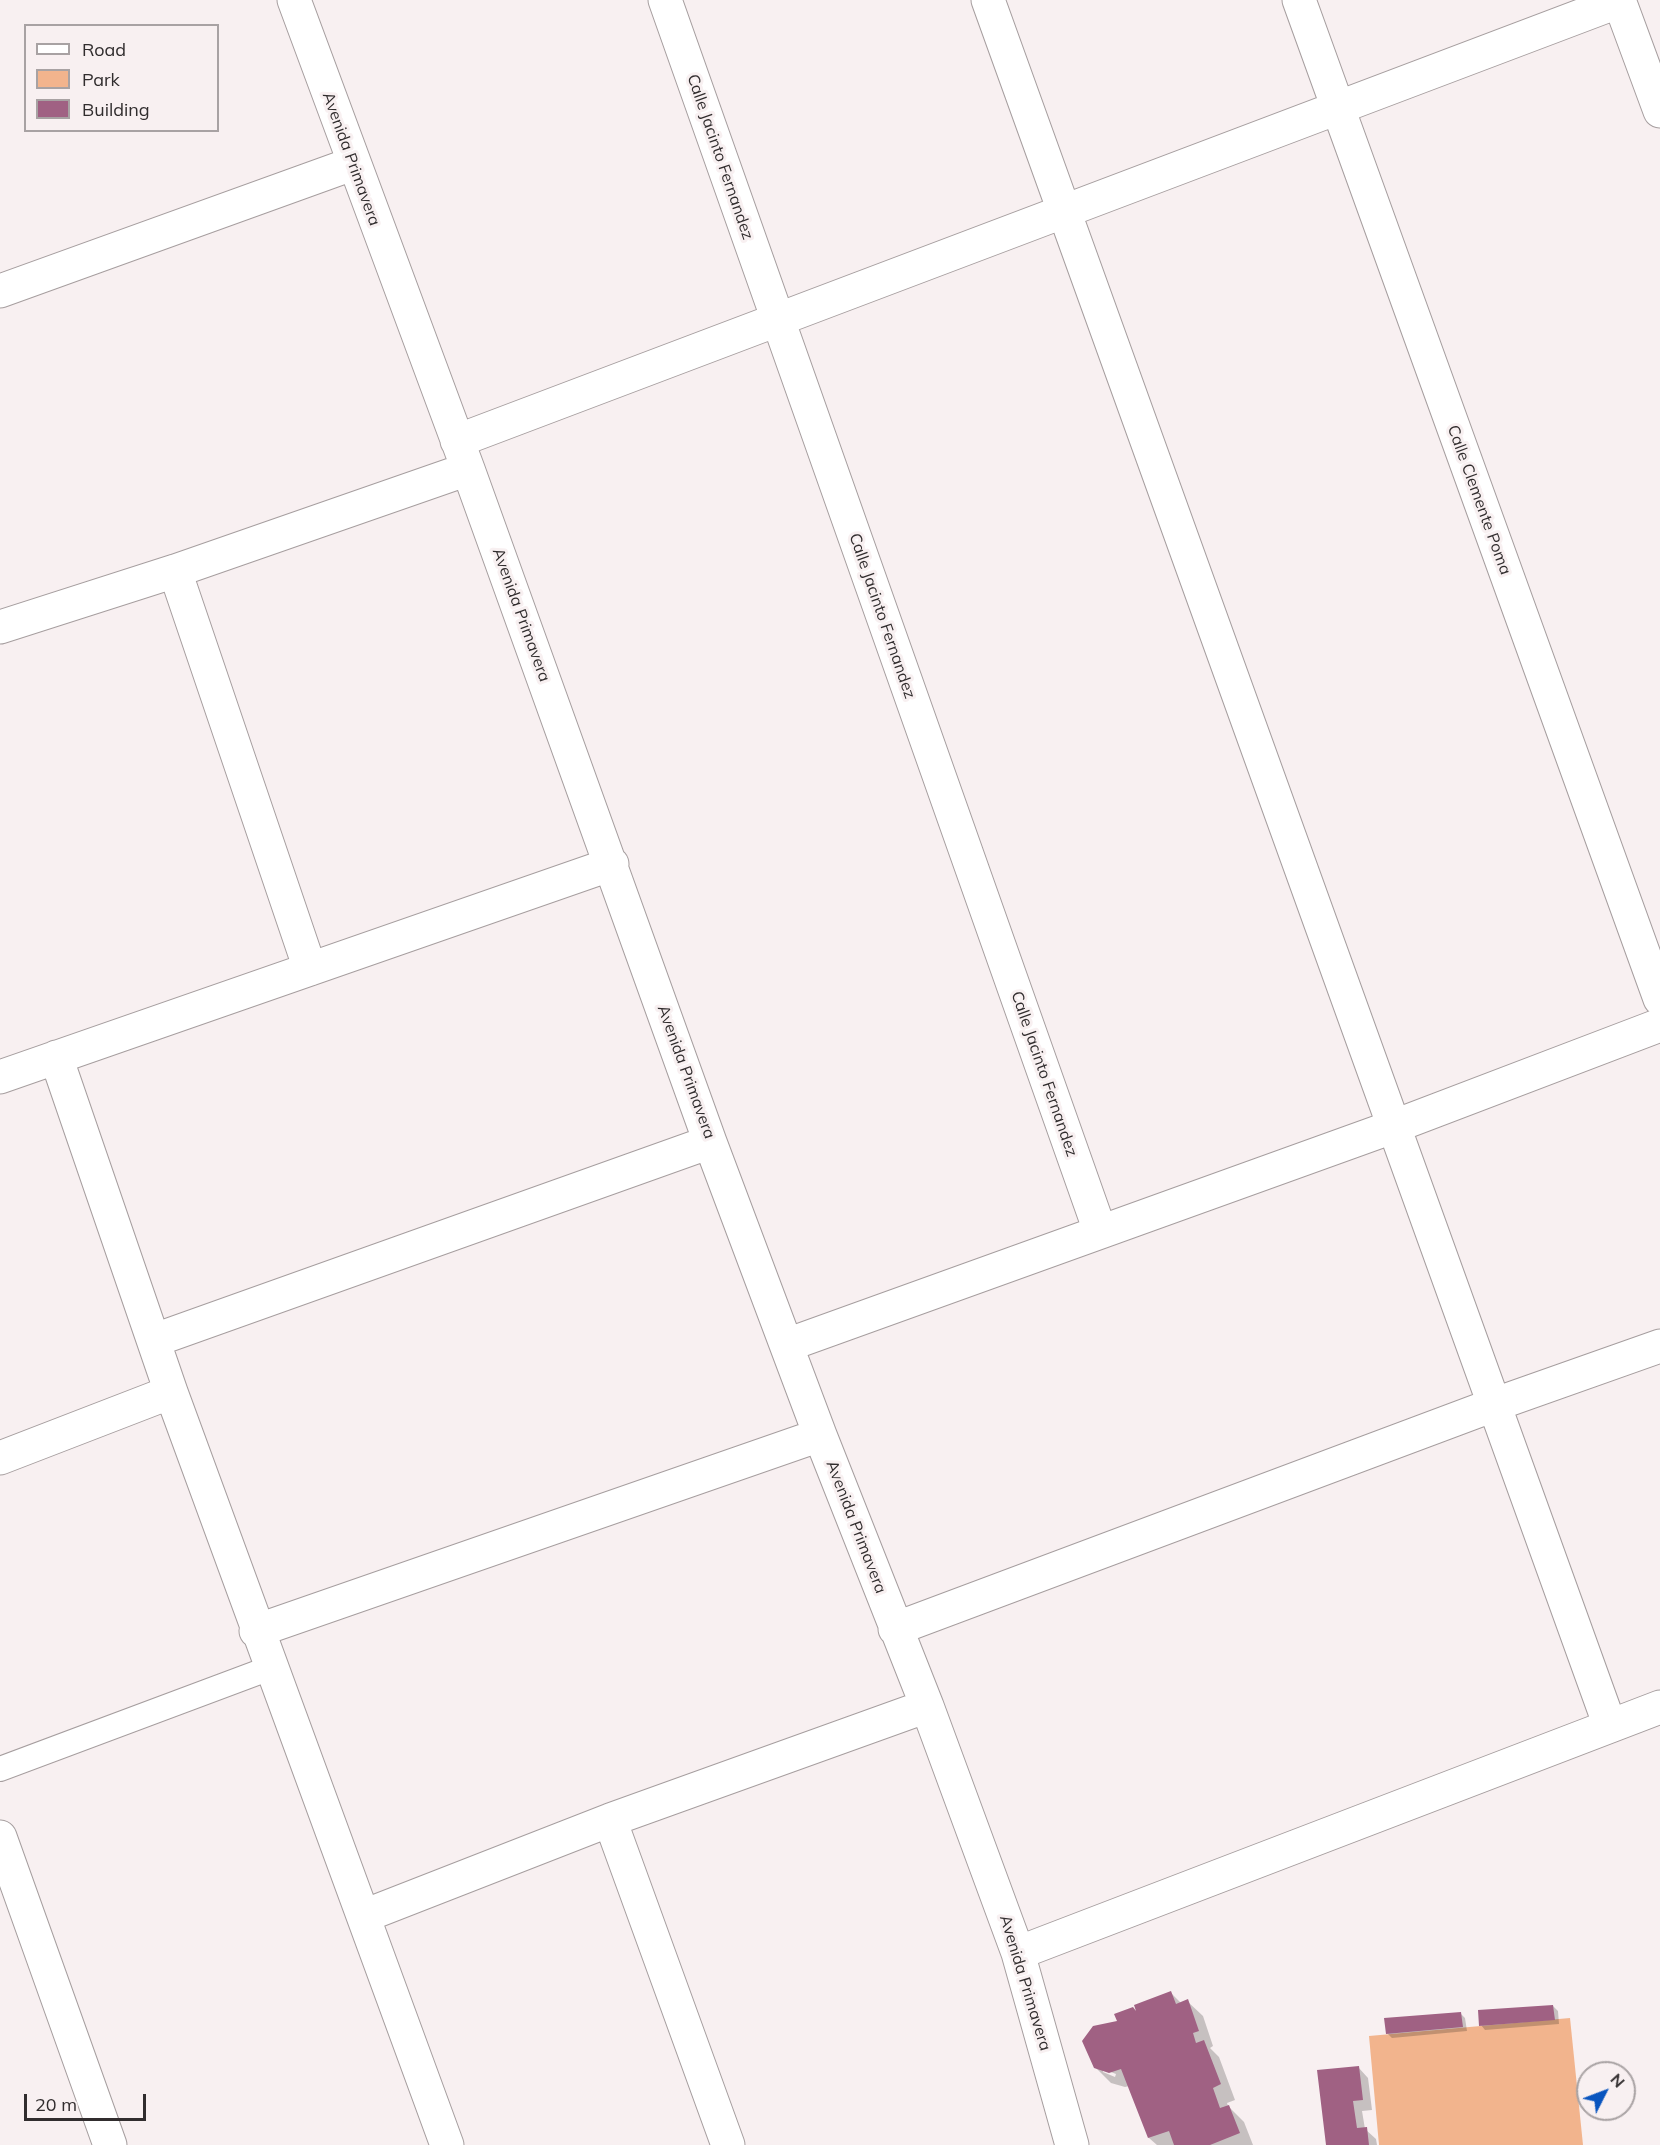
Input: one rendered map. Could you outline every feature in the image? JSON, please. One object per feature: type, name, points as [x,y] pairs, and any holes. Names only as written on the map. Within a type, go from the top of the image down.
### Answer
[{"type":"street","name":"Avenida Primavera","points":[[294,0],[352,164],[463,455],[612,864],[710,1142],[820,1435],[927,1706],[1018,1953],[1072,2145]]},
{"type":"street","name":"Calle Jacinto Fernandez","points":[[665,0],[1100,1231]]},
{"type":"street","points":[[988,0],[1496,1404],[1610,1726]]},
{"type":"street","name":"Calle Clemente Poma","points":[[1299,0],[1660,999]]},
{"type":"street","points":[[0,627],[175,571],[463,455],[778,320],[1619,1],[1660,111]]},
{"type":"street","points":[[0,291],[352,164]]},
{"type":"street","points":[[175,571],[310,969]]},
{"type":"street","points":[[0,1077],[612,864]]},
{"type":"street","points":[[787,1345],[1395,1126],[1660,1025]]},
{"type":"street","points":[[56,1058],[256,1631],[364,1916],[447,2145]]},
{"type":"street","points":[[154,1340],[710,1142]]},
{"type":"street","points":[[895,1629],[1496,1404],[1660,1346]]},
{"type":"street","points":[[0,1458],[171,1392]]},
{"type":"street","points":[[256,1631],[820,1435]]},
{"type":"street","points":[[364,1916],[610,1820],[927,1706]]},
{"type":"street","points":[[1018,1953],[1660,1707]]},
{"type":"street","points":[[610,1820],[728,2145]]},
{"type":"street","points":[[0,1837],[110,2145]]},
{"type":"lane","points":[[0,1769],[270,1668]]},
{"type":"green space","points":[[1570,2018],[1576,2077],[1576,2121],[1581,2121],[1583,2145],[1379,2145],[1369,2036]]},
{"type":"building","points":[[1171,1991],[1176,2004],[1188,1999],[1199,2031],[1193,2033],[1196,2043],[1204,2040],[1221,2084],[1213,2088],[1220,2108],[1229,2105],[1240,2133],[1210,2145],[1174,2145],[1169,2131],[1148,2138],[1121,2069],[1109,2073],[1094,2068],[1082,2041],[1093,2026],[1117,2021],[1114,2014],[1133,2007],[1136,2011],[1134,2005]]},
{"type":"building","points":[[1553,2005],[1555,2020],[1479,2026],[1478,2010]]},
{"type":"building","points":[[1461,2012],[1463,2027],[1386,2034],[1384,2018]]},
{"type":"building","points":[[1359,2066],[1363,2100],[1353,2101],[1357,2128],[1367,2127],[1369,2145],[1326,2145],[1317,2070]]}]
